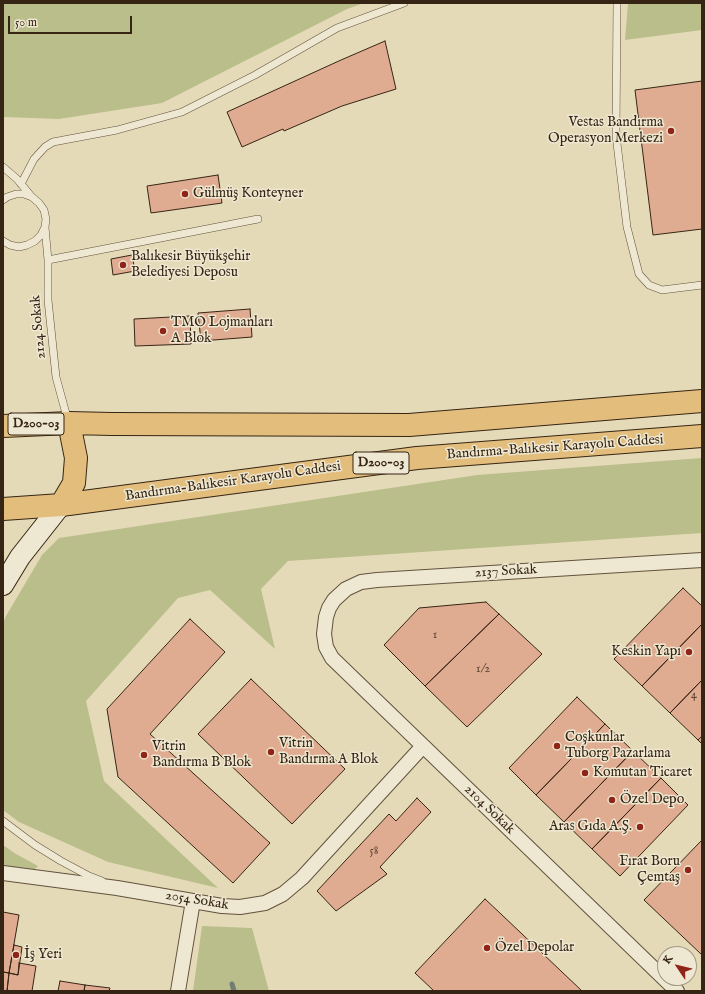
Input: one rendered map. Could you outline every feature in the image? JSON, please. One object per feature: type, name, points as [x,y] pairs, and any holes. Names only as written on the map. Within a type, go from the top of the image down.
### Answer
[{"type":"highway","name":"D200-03","points":[[3,426],[69,423],[409,425],[702,401]]},
{"type":"highway","points":[[61,505],[74,483],[76,458],[69,423]]},
{"type":"highway","name":"Bandırma-Balıkesir Karayolu Caddesi","points":[[3,509],[61,505],[417,458],[702,436]]},
{"type":"street","points":[[3,585],[20,557],[61,505]]},
{"type":"street","name":"2137 Sokak","points":[[326,617],[334,600],[346,589],[361,582],[702,560]]},
{"type":"street","name":"2104 Sokak","points":[[326,617],[324,634],[326,647],[332,658],[677,991]]},
{"type":"street","name":"2054 Sokak","points":[[3,873],[117,888],[222,906],[240,907],[265,902],[283,894],[302,878],[423,746]]},
{"type":"street","points":[[178,991],[193,901]]},
{"type":"lane","points":[[21,184],[34,159],[45,147],[53,142],[117,130],[182,112],[255,75],[338,28],[404,3]]},
{"type":"lane","points":[[617,3],[616,135],[627,227],[639,274],[649,285],[662,290],[702,285]]},
{"type":"lane","name":"2124 Sokak","points":[[3,167],[17,179],[44,210],[46,219],[45,227],[48,260],[48,300],[56,377],[69,423]]},
{"type":"lane","points":[[3,200],[16,194],[24,194],[32,198]]},
{"type":"lane","points":[[48,260],[258,219]]},
{"type":"lane","points":[[3,241],[10,245],[19,247],[27,245],[35,241],[41,235],[45,227]]},
{"type":"lane","points":[[3,821],[61,861],[89,876],[117,888]]},
{"type":"green space","points":[[3,3],[364,3],[347,9],[162,103],[59,119],[3,117]]},
{"type":"green space","points":[[628,3],[702,3],[702,30],[625,40]]},
{"type":"green space","points":[[702,458],[702,533],[288,561],[261,589],[275,649],[210,590],[178,598],[86,701],[104,781],[218,888],[108,862],[19,822],[3,810],[3,623],[42,555],[59,538],[477,475]]},
{"type":"green space","points":[[3,845],[38,866],[34,870],[3,866]]},
{"type":"green space","points":[[202,926],[252,928],[269,991],[193,991]]},
{"type":"building","points":[[385,41],[396,89],[342,106],[242,147],[227,112]]},
{"type":"building","name":"Vestas Bandırma Operasyon Merkezi","points":[[702,81],[702,229],[653,235],[635,90]]},
{"type":"building","name":"Gülmüş Konteyner","points":[[218,175],[222,203],[151,213],[147,186]]},
{"type":"building","name":"Balıkesir Büyükşehir Belediyesi Deposu","points":[[132,255],[135,271],[113,275],[111,259]]},
{"type":"building","points":[[250,309],[252,337],[201,341],[198,313]]},
{"type":"building","name":"TMO Lojmanları A Blok","points":[[190,316],[191,344],[135,346],[134,319]]},
{"type":"building","points":[[683,588],[702,606],[702,624],[642,686],[614,659]]},
{"type":"building","points":[[486,602],[499,614],[425,686],[384,645],[419,608]]},
{"type":"building","points":[[499,614],[542,654],[467,727],[425,686]]},
{"type":"building","name":"Vitrin Bandırma B Blok","points":[[190,619],[225,652],[150,734],[270,843],[233,883],[118,777],[107,709]]},
{"type":"building","name":"Keskin Yapı","points":[[702,624],[702,680],[670,713],[642,686]]},
{"type":"building","name":"Vitrin Bandırma A Blok","points":[[251,679],[345,769],[292,824],[198,734]]},
{"type":"building","points":[[702,680],[702,736],[698,740],[670,713]]},
{"type":"building","name":"Coşkunlar Tuborg Pazarlama","points":[[577,697],[605,724],[536,795],[509,768]]},
{"type":"building","name":"Komutan Ticaret","points":[[605,724],[633,751],[564,822],[536,795]]},
{"type":"building","points":[[702,736],[702,744],[698,740]]},
{"type":"building","name":"Özel Depo","points":[[633,751],[661,778],[592,849],[564,822]]},
{"type":"building","name":"Aras Gıda A.Ş.","points":[[661,778],[688,805],[620,876],[592,849]]},
{"type":"building","points":[[417,798],[431,812],[380,867],[387,874],[336,911],[317,891],[389,814],[396,821]]},
{"type":"building","name":"Fırat Boru Çemtaş","points":[[702,840],[702,955],[697,950],[697,946],[693,946],[644,900]]},
{"type":"building","name":"Özel Depolar","points":[[485,899],[582,991],[434,991],[415,973]]},
{"type":"building","points":[[3,912],[19,915],[9,973],[3,972]]},
{"type":"building","name":"İş Yeri","points":[[14,945],[22,947],[18,975],[9,973]]},
{"type":"building","points":[[19,963],[36,966],[32,991],[7,991],[9,973],[18,975]]},
{"type":"building","points":[[3,972],[9,973],[7,991],[3,991]]},
{"type":"building","points":[[60,981],[85,985],[84,991],[58,991]]},
{"type":"building","points":[[85,985],[110,988],[109,991],[84,991]]},
{"type":"waterway","points":[[232,984],[234,991]]},
{"type":"place","name":"Vestas Bandırma Operasyon Merkezi","points":[[671,131]]},
{"type":"place","name":"Gülmüş Konteyner","points":[[185,194]]},
{"type":"place","name":"Balıkesir Büyükşehir Belediyesi Deposu","points":[[123,265]]},
{"type":"place","name":"TMO Lojmanları A Blok","points":[[163,331]]},
{"type":"place","name":"Keskin Yapı","points":[[689,652]]},
{"type":"place","name":"Coşkunlar Tuborg Pazarlama","points":[[557,746]]},
{"type":"place","name":"Vitrin Bandırma A Blok","points":[[271,752]]},
{"type":"place","name":"Vitrin Bandırma B Blok","points":[[144,755]]},
{"type":"place","name":"Komutan Ticaret","points":[[585,773]]},
{"type":"place","name":"Özel Depo","points":[[612,800]]},
{"type":"place","name":"Aras Gıda A.Ş.","points":[[640,827]]},
{"type":"place","name":"Fırat Boru Çemtaş","points":[[688,870]]},
{"type":"place","name":"Özel Depolar","points":[[487,948]]},
{"type":"place","name":"İş Yeri","points":[[16,955]]}]
